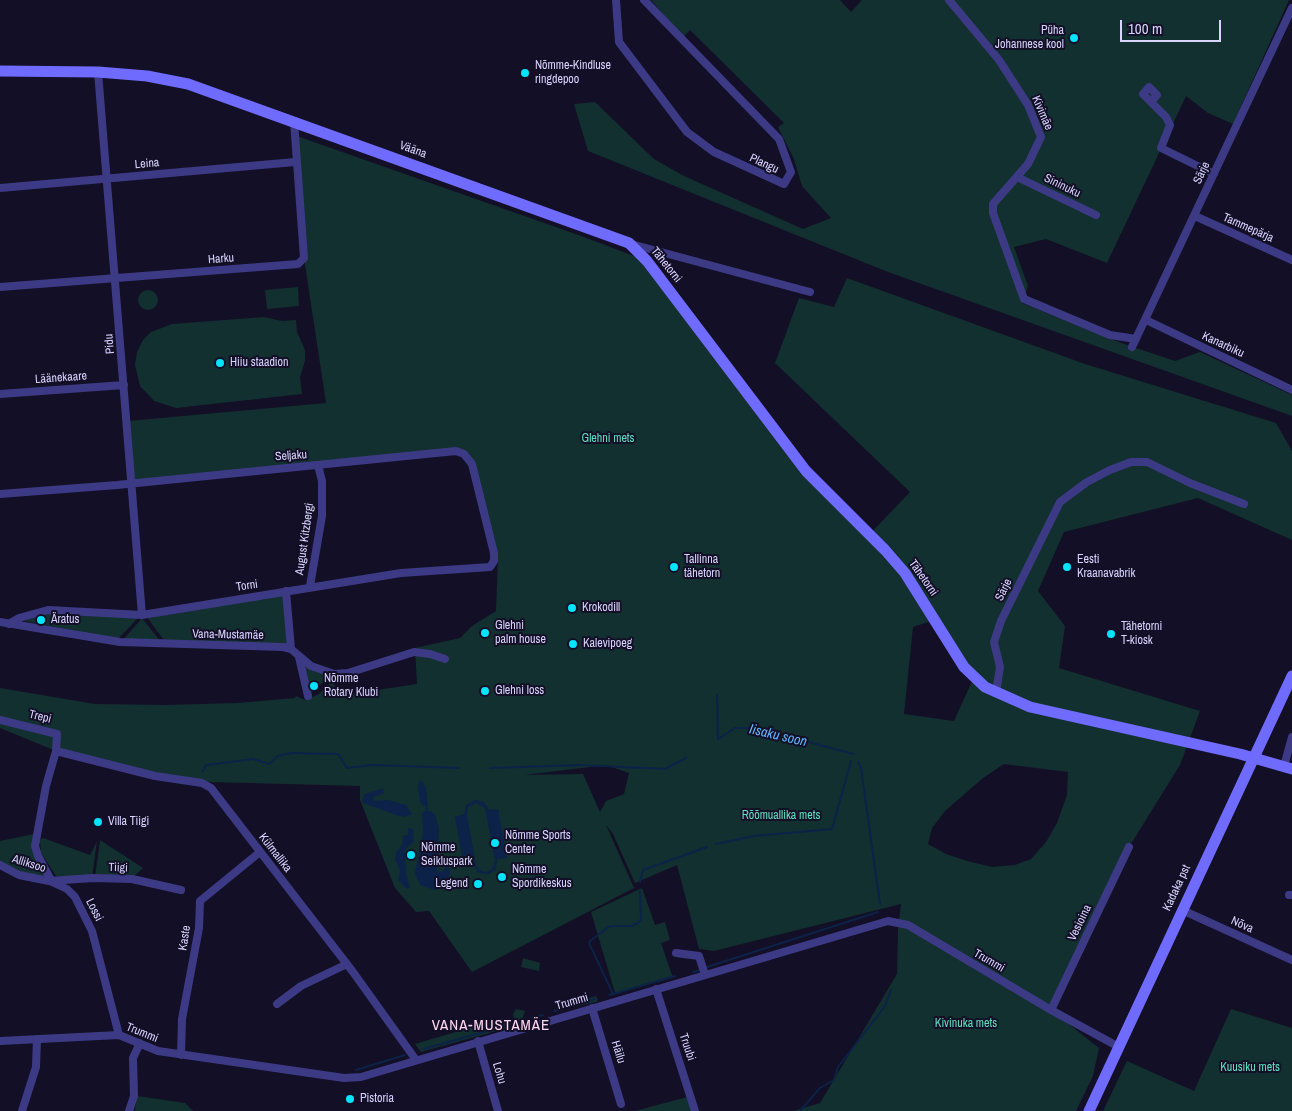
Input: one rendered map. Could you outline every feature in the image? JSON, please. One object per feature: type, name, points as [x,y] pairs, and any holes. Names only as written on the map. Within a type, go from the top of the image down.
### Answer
[{"type":"street","name":"Plangu","points":[[616,0],[619,42],[687,132],[714,152],[784,184],[791,172],[779,139],[644,0]]},
{"type":"street","name":"Kivimäe","points":[[949,0],[999,60],[1028,105],[1041,137],[1039,145],[1017,177],[993,204],[993,213],[1024,299],[1110,335],[1136,338]]},
{"type":"street","name":"Särje","points":[[1132,347],[1292,8]]},
{"type":"street","name":"Vääna","points":[[0,71],[98,72],[148,76],[188,84],[629,243],[736,274],[810,292]]},
{"type":"street","name":"Pidu","points":[[98,72],[142,615]]},
{"type":"street","points":[[1151,102],[1166,116],[1170,125],[1161,148],[1214,174]]},
{"type":"street","name":"Harku","points":[[0,287],[298,264],[304,258],[295,162],[294,121]]},
{"type":"street","name":"Leina","points":[[0,188],[295,162]]},
{"type":"street","name":"Sininuku","points":[[1017,177],[1096,215]]},
{"type":"street","name":"Tammepärja","points":[[1195,216],[1292,260]]},
{"type":"street","name":"Tähetorni","points":[[629,243],[647,261],[806,471],[885,550],[905,573],[964,668],[985,686],[996,693],[1030,707],[1052,713],[1253,757],[1288,768]]},
{"type":"street","name":"Kanarbiku","points":[[1146,320],[1292,390]]},
{"type":"street","name":"Läänekaare","points":[[0,394],[124,385]]},
{"type":"street","name":"Seljaku","points":[[0,494],[318,466],[456,451],[464,454],[472,464],[491,536],[494,562],[490,567]]},
{"type":"street","name":"Särje","points":[[996,693],[1000,667],[994,642],[1002,621],[1060,502],[1087,482],[1110,470],[1131,462],[1147,462],[1190,483],[1244,504]]},
{"type":"street","name":"August Kitzbergi","points":[[310,586],[322,516],[322,481],[318,466]]},
{"type":"street","name":"Torni","points":[[9,624],[19,618],[48,610],[142,615],[310,586],[400,573],[490,567]]},
{"type":"street","name":"August Kitzbergi","points":[[286,591],[291,649]]},
{"type":"street","name":"Vana-Mustamäe","points":[[0,622],[120,642],[291,649]]},
{"type":"street","points":[[291,649],[311,666],[334,674],[348,673],[414,652],[430,654],[445,660]]},
{"type":"street","points":[[299,657],[308,696]]},
{"type":"street","name":"Kadaka pst","points":[[1089,1111],[1292,676]]},
{"type":"street","name":"Trepi","points":[[0,720],[57,734],[56,751]]},
{"type":"street","points":[[1288,768],[1292,737]]},
{"type":"street","name":"Külmallika","points":[[56,751],[155,776],[202,783],[211,788],[347,964],[416,1060]]},
{"type":"street","name":"Lossi","points":[[56,751],[46,786],[35,846],[38,856],[52,882],[67,889],[75,897],[92,931],[120,1034]]},
{"type":"street","name":"Vesioina","points":[[1051,1010],[1129,847]]},
{"type":"street","name":"Kaste","points":[[181,1055],[182,1019],[199,928],[200,901],[260,852]]},
{"type":"street","name":"Alliksoo","points":[[0,865],[19,875],[52,882]]},
{"type":"street","name":"Tiigi","points":[[52,882],[93,878],[132,880],[181,890]]},
{"type":"street","name":"Nõva","points":[[1182,910],[1292,960]]},
{"type":"street","name":"Trummi","points":[[0,1041],[120,1034],[158,1051],[344,1078],[361,1077],[882,922],[894,921],[908,925],[1051,1010],[1119,1047]]},
{"type":"street","points":[[676,953],[699,956],[705,976]]},
{"type":"street","points":[[277,1004],[301,986],[347,964]]},
{"type":"street","name":"Truubi","points":[[656,989],[695,1111]]},
{"type":"street","name":"Häilu","points":[[592,1008],[621,1104]]},
{"type":"street","points":[[22,1111],[36,1067],[37,1039]]},
{"type":"street","name":"Lohu","points":[[478,1041],[498,1111]]},
{"type":"street","points":[[129,1111],[134,1096],[133,1058],[140,1043]]},
{"type":"green space","points":[[651,0],[840,0],[851,12],[862,0],[1289,0],[1233,124],[1208,113],[1186,96],[1107,263],[1046,239],[1014,247],[1028,286],[1022,303],[1124,344],[1175,361],[1200,352],[1292,395],[1292,416],[888,272],[588,151],[574,104],[595,102],[654,159],[684,176],[803,229],[831,218],[802,186],[794,159],[778,127],[784,123],[690,30],[683,37]]},
{"type":"green space","points":[[294,135],[647,261],[806,471],[869,535],[910,492],[775,363],[799,298],[834,307],[847,278],[1085,364],[1276,423],[1292,451],[1292,540],[1198,498],[1064,532],[1038,591],[1065,626],[1059,668],[1200,711],[1180,765],[1129,847],[1051,1010],[1099,1048],[1093,1076],[1076,1111],[793,1111],[820,1103],[897,974],[898,930],[901,904],[714,951],[699,949],[677,865],[635,883],[613,834],[606,825],[634,888],[472,972],[429,911],[416,912],[395,888],[360,800],[360,786],[211,782],[155,776],[56,751],[0,728],[0,688],[95,704],[165,705],[238,703],[295,698],[296,696],[305,700],[319,694],[333,680],[337,696],[417,684],[415,648],[460,638],[472,626],[496,611],[498,557],[494,537],[491,536],[472,464],[464,454],[131,482],[128,421],[326,403],[304,258]],"holes":[[[934,620],[974,677],[954,721],[904,714],[913,627]],[[1004,764],[1068,772],[1067,795],[1057,823],[1046,842],[1031,859],[1015,865],[992,867],[946,854],[928,844],[932,828],[945,811],[983,778]],[[606,765],[629,773],[624,794],[606,801],[600,812],[583,774],[525,775]]]},
{"type":"green space","points":[[298,287],[299,306],[267,309],[265,290]]},
{"type":"green space","points":[[148,290],[155,293],[158,300],[155,307],[148,310],[141,307],[138,300],[141,293]]},
{"type":"green space","name":"Hiiu staadion","points":[[264,317],[282,321],[296,320],[297,332],[305,350],[305,361],[300,377],[302,394],[176,408],[154,401],[140,386],[135,365],[137,352],[143,340],[151,332],[172,324]]},
{"type":"green space","points":[[284,594],[288,644],[166,643],[146,616]]},
{"type":"green space","points":[[49,613],[139,617],[118,639],[24,621]]},
{"type":"green space","points":[[142,618],[161,642],[123,640]]},
{"type":"green space","points":[[304,665],[329,676],[313,692],[310,692]]},
{"type":"green space","points":[[34,834],[45,877],[20,872],[0,862],[0,841]]},
{"type":"green space","points":[[43,838],[90,855],[97,841],[92,877],[56,876],[41,853],[40,840]]},
{"type":"green space","points":[[100,840],[143,868],[132,878],[95,877]]},
{"type":"green space","points":[[642,888],[655,925],[665,922],[670,940],[661,943],[673,978],[615,993],[591,912]]},
{"type":"green space","points":[[523,958],[540,963],[539,971],[521,967]]},
{"type":"green space","points":[[596,996],[598,1000],[596,1002],[574,1007],[575,1002]]},
{"type":"green space","points":[[516,1009],[525,1011],[520,1025],[516,1026],[513,1014]]},
{"type":"green space","name":"Kuusiku mets","points":[[1231,1009],[1292,1028],[1292,1111],[1103,1111],[1127,1061],[1194,1091]]},
{"type":"green space","points":[[503,1018],[507,1028],[421,1052],[415,1044]]},
{"type":"green space","points":[[137,1096],[185,1103],[193,1111],[136,1111]]},
{"type":"green space","points":[[687,1097],[692,1111],[635,1111]]},
{"type":"water","points":[[419,781],[423,782],[426,788],[428,806],[423,806],[420,802]]},
{"type":"water","points":[[383,788],[384,793],[374,797],[373,801],[388,800],[406,805],[412,814],[404,817],[363,803],[362,800],[365,794]]},
{"type":"water","points":[[475,800],[484,802],[489,810],[498,809],[507,858],[497,859],[496,869],[489,874],[479,873],[473,864],[464,866],[455,817],[464,814],[466,805]],"holes":[[[476,803],[485,808],[495,861],[492,869],[486,872],[480,870],[476,865],[467,815],[468,807]]]},
{"type":"water","points":[[424,811],[431,811],[435,814],[439,829],[437,871],[441,872],[446,867],[449,868],[450,873],[445,886],[435,890],[420,885],[415,873],[423,831],[422,813]]},
{"type":"water","points":[[408,828],[413,829],[414,841],[405,850],[406,874],[410,887],[407,889],[398,880],[400,870],[395,859],[396,852],[402,845],[403,836],[408,835]]},
{"type":"waterway","name":"Iisaku soon","points":[[717,695],[718,739],[735,728],[755,728],[854,754]]},
{"type":"waterway","points":[[203,771],[206,765],[253,759],[269,764],[278,756],[291,753],[338,754],[347,768],[372,765],[459,768]]},
{"type":"waterway","points":[[490,768],[581,765],[665,769],[686,758]]},
{"type":"waterway","name":"Iisaku soon","points":[[716,844],[754,836],[832,829],[851,761]]},
{"type":"waterway","points":[[858,762],[861,768],[880,904]]},
{"type":"waterway","points":[[426,806],[427,811]]},
{"type":"waterway","name":"Iisaku soon","points":[[640,882],[643,870],[707,847]]},
{"type":"waterway","name":"Iisaku soon","points":[[609,995],[613,994],[589,943],[610,926],[632,926],[641,920],[640,891]]},
{"type":"waterway","points":[[707,967],[878,912]]},
{"type":"waterway","points":[[693,972],[700,970]]},
{"type":"waterway","points":[[613,994],[675,976]]},
{"type":"waterway","points":[[800,1111],[820,1088],[834,1080],[838,1067],[885,1006],[891,990]]},
{"type":"waterway","name":"Iisaku soon","points":[[574,1006],[595,999]]},
{"type":"waterway","name":"Iisaku soon","points":[[554,1011],[563,1009]]},
{"type":"waterway","name":"Iisaku soon","points":[[526,1020],[543,1015]]},
{"type":"waterway","name":"Iisaku soon","points":[[424,1049],[508,1025]]},
{"type":"waterway","name":"Iisaku soon","points":[[356,1070],[405,1055]]},
{"type":"place","name":"Püha Johannese kool","points":[[1074,38]]},
{"type":"place","name":"Nõmme-Kindluse ringdepoo","points":[[525,73]]},
{"type":"place","name":"Hiiu staadion","points":[[220,363]]},
{"type":"place","name":"Tallinna tähetorn","points":[[674,567]]},
{"type":"place","name":"Eesti Kraanavabrik","points":[[1067,567]]},
{"type":"place","name":"Krokodill","points":[[572,608]]},
{"type":"place","name":"Äratus","points":[[41,620]]},
{"type":"place","name":"Glehni palm house","points":[[485,633]]},
{"type":"place","name":"Tähetorni T-kiosk","points":[[1111,634]]},
{"type":"place","name":"Kalevipoeg","points":[[573,644]]},
{"type":"place","name":"Nõmme Rotary Klubi","points":[[314,686]]},
{"type":"place","name":"Glehni loss","points":[[485,691]]},
{"type":"place","name":"Villa Tiigi","points":[[98,822]]},
{"type":"place","name":"Nõmme Sports Center","points":[[495,843]]},
{"type":"place","name":"Nõmme Seikluspark","points":[[411,855]]},
{"type":"place","name":"Nõmme Spordikeskus","points":[[502,877]]},
{"type":"place","name":"Legend","points":[[478,884]]},
{"type":"place","name":"Pistoria","points":[[350,1099]]},
{"type":"district","name":"VANA-MUSTAMÄE","points":[[491,1026]]},
{"type":"park label","name":"Glehni mets","points":[[608,439]]},
{"type":"park label","name":"Rõõmuallika mets","points":[[781,816]]},
{"type":"park label","name":"Kivinuka mets","points":[[966,1024]]}]
